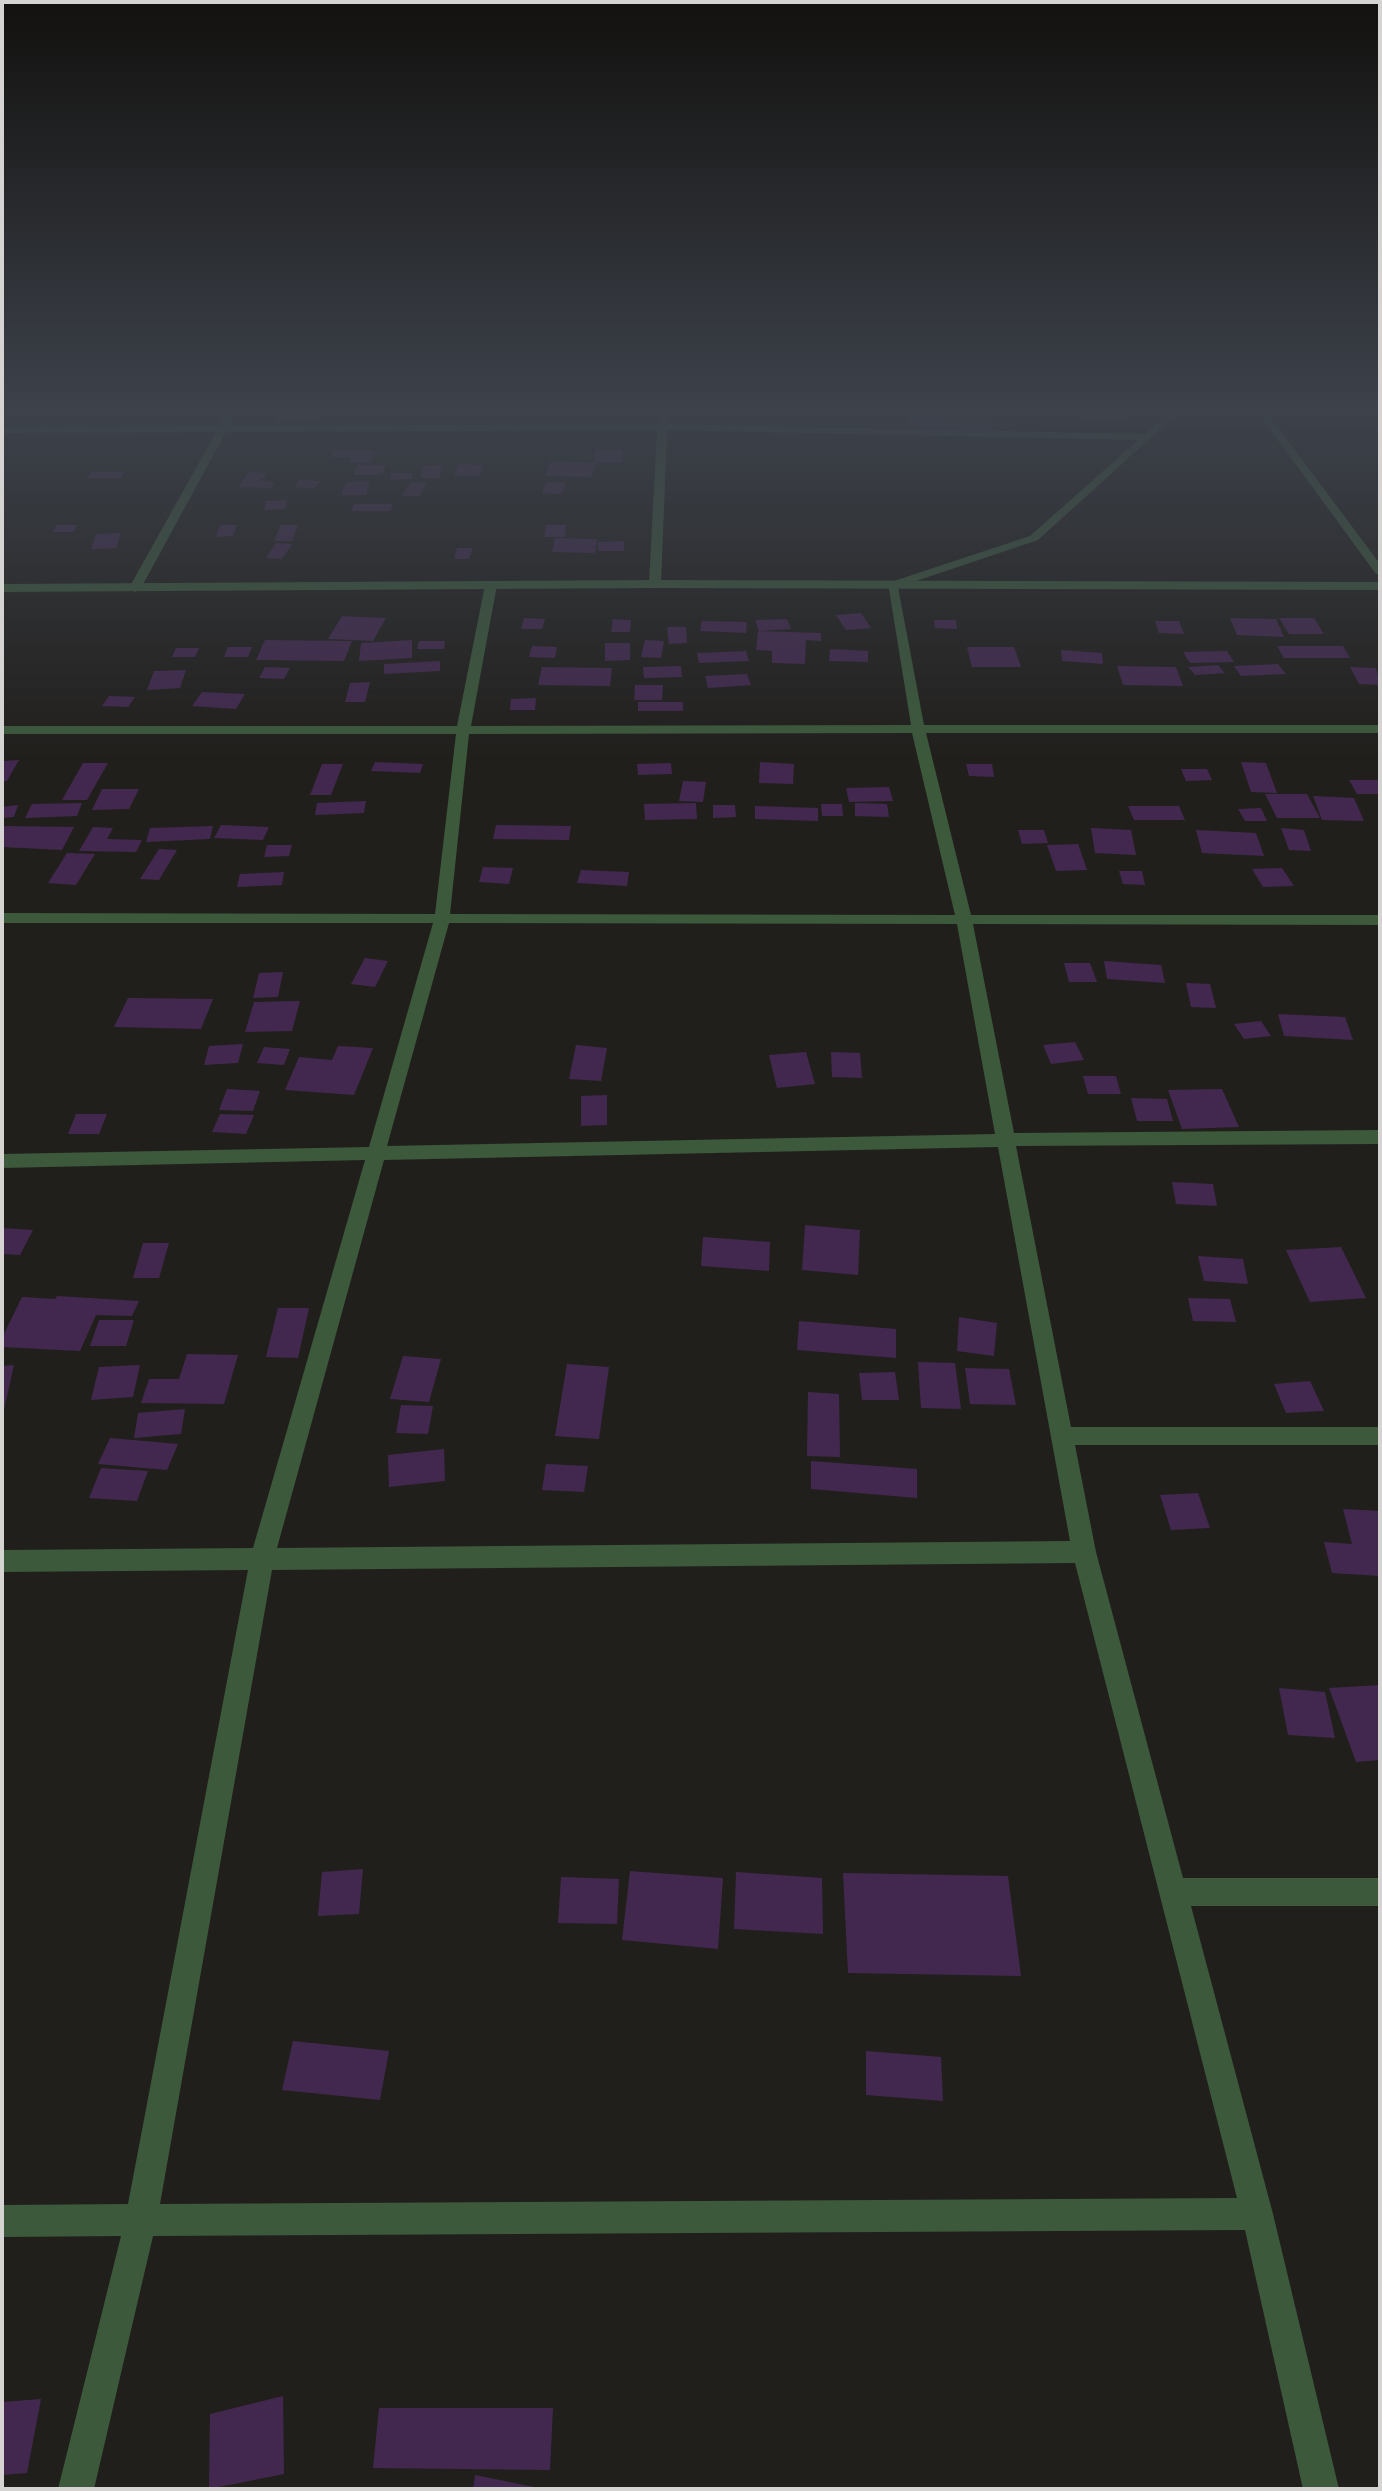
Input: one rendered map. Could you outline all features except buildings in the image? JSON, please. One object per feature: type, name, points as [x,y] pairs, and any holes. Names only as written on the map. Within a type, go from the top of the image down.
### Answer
[{"type":"street","points":[[135,588],[167,530]]},
{"type":"street","points":[[655,584],[657,530]]},
{"type":"street","points":[[892,585],[1034,538],[1043,530]]},
{"type":"street","points":[[1349,530],[1380,572]]},
{"type":"street","points":[[2,588],[655,584],[1380,586]]},
{"type":"street","points":[[76,2489],[141,2220],[262,1559],[442,919],[463,730],[491,585]]},
{"type":"street","points":[[892,585],[918,729],[964,920],[1084,1552],[1257,2214],[1321,2489]]},
{"type":"street","points":[[2,730],[1380,729]]},
{"type":"street","points":[[2,918],[1380,920]]},
{"type":"street","points":[[2,1161],[1005,1140],[1380,1137]]},
{"type":"street","points":[[1062,1436],[1380,1436]]},
{"type":"street","points":[[2,1561],[1084,1552]]},
{"type":"street","points":[[1172,1892],[1380,1892]]},
{"type":"street","points":[[2,2221],[1257,2214]]}]
